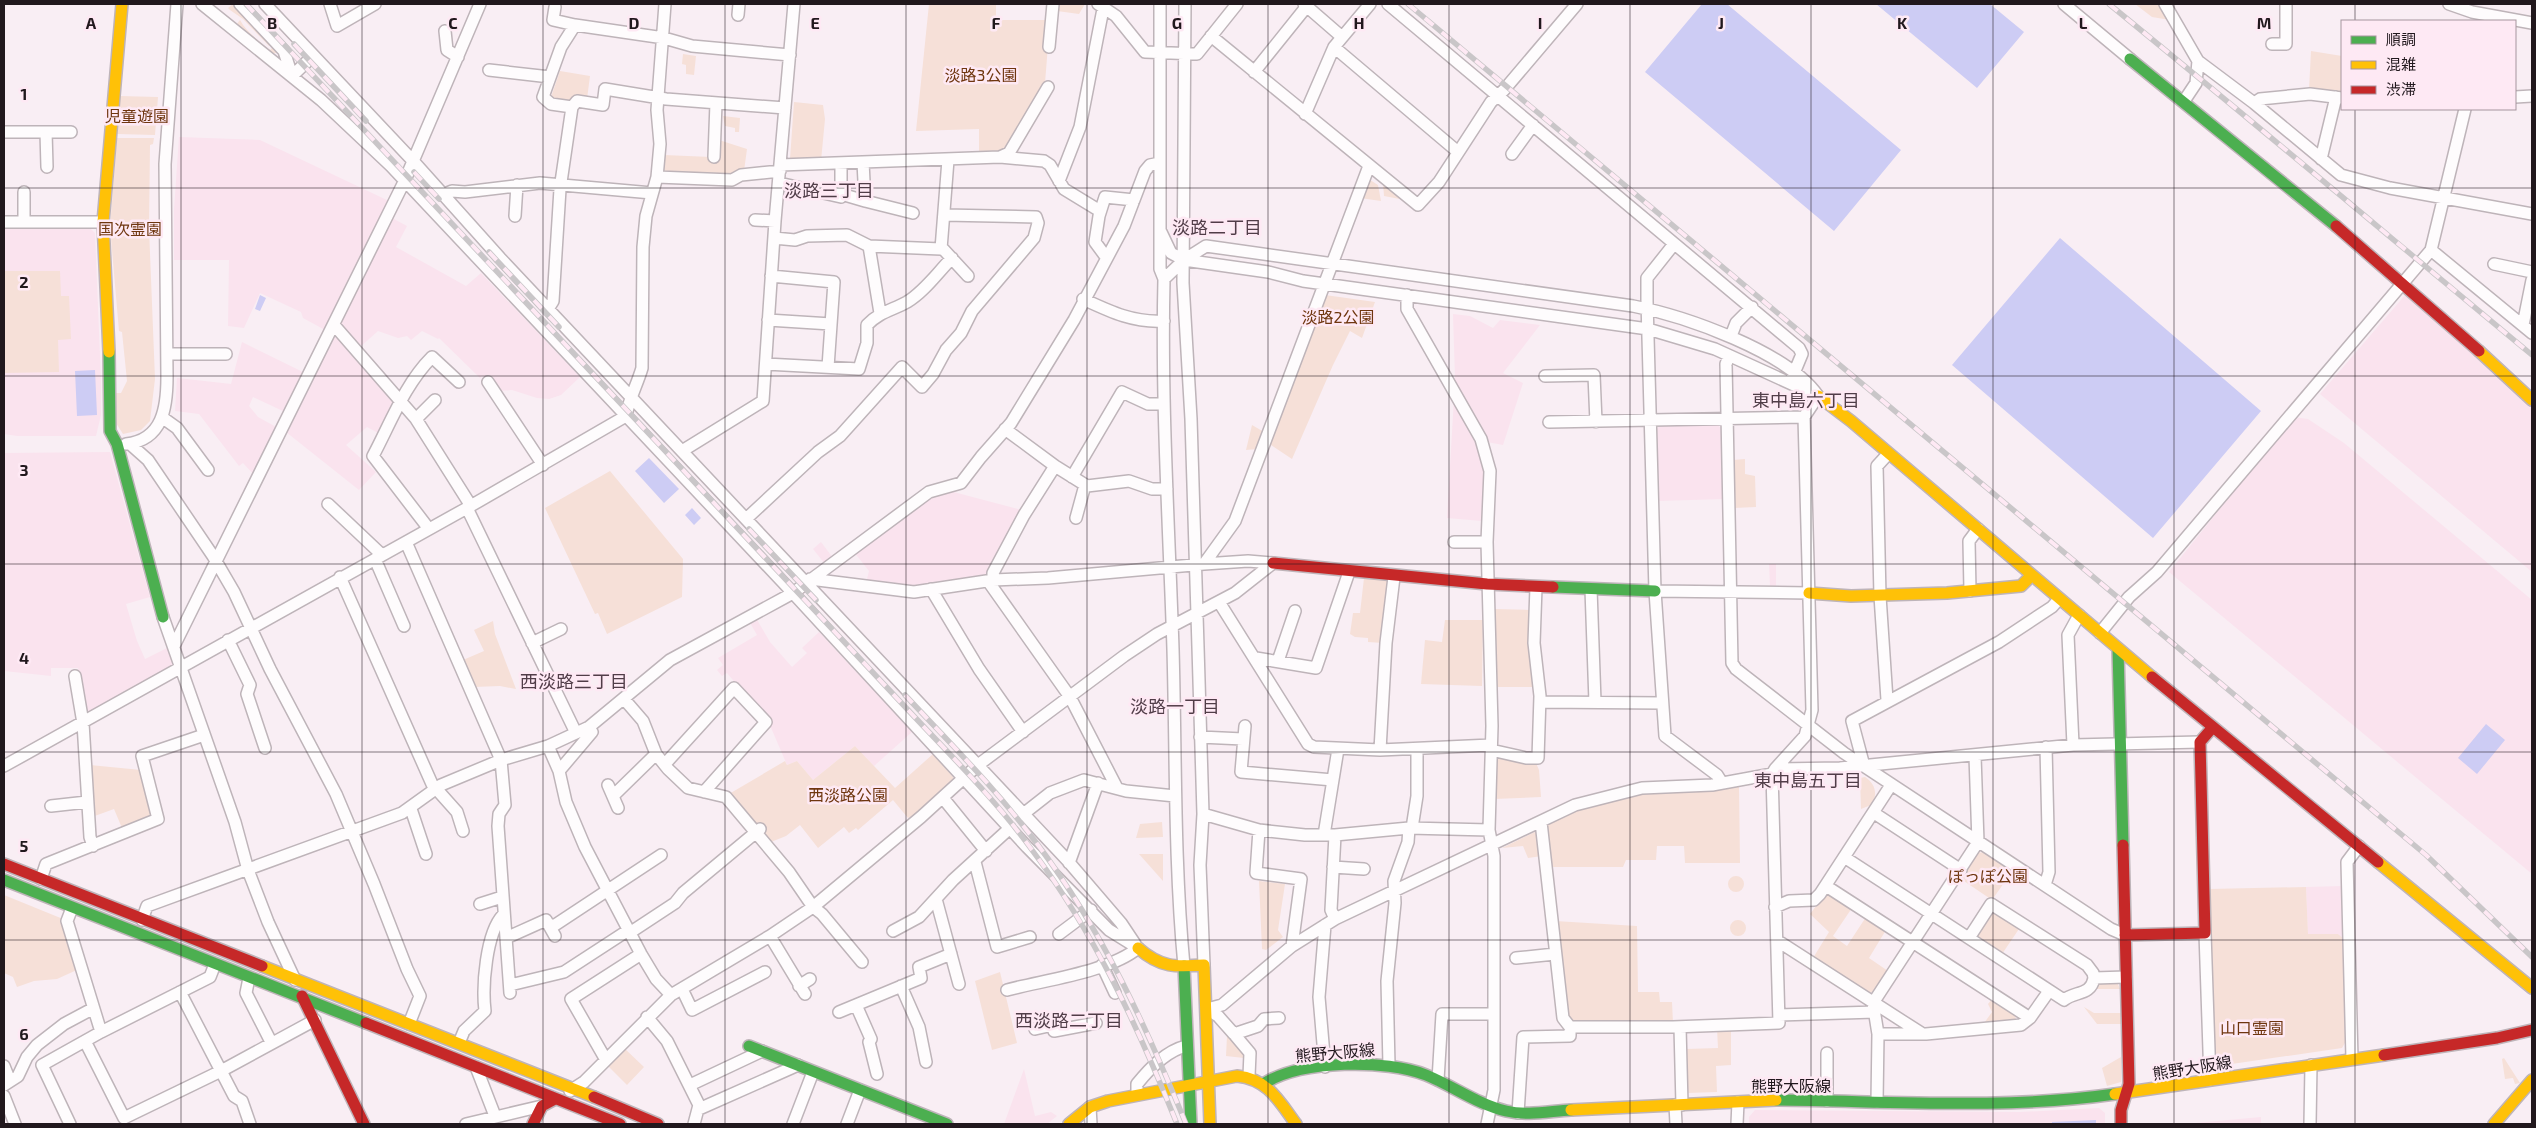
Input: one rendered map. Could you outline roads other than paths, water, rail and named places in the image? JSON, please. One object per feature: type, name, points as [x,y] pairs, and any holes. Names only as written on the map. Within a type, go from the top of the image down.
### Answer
[{"type":"street","points":[[122,4],[103,222],[110,378],[110,431],[117,444],[163,617],[248,870],[268,922],[364,1124]]},
{"type":"street","points":[[117,444],[130,444],[151,434],[163,418],[167,394],[165,164],[177,4]]},
{"type":"street","points":[[202,4],[232,30],[292,76],[361,136],[405,180],[793,593],[1027,847],[1109,930],[1138,948],[1154,963],[1184,966],[1204,965]]},
{"type":"street","points":[[240,4],[284,51],[292,76]]},
{"type":"street","points":[[265,4],[684,454],[773,548],[808,581],[1022,815],[1069,863],[1121,923],[1138,948]]},
{"type":"street","points":[[330,4],[338,26],[374,4]]},
{"type":"street","points":[[174,646],[414,162],[480,4]]},
{"type":"street","points":[[4,766],[340,577],[469,507],[626,416],[630,396],[638,383],[642,368],[643,248],[646,216],[657,177],[660,144],[657,124],[665,4]]},
{"type":"street","points":[[675,468],[684,454],[763,401],[775,221],[794,4]]},
{"type":"street","points":[[1049,47],[1054,4]]},
{"type":"street","points":[[1160,4],[1160,269],[1164,279],[1164,404],[1175,796],[1191,1122]]},
{"type":"street","points":[[1185,4],[1184,260],[1200,564],[1197,615],[1203,814],[1200,865],[1208,1057],[1211,1079],[1210,1124]]},
{"type":"street","points":[[1059,181],[1080,127],[1100,6],[1116,16],[1143,50],[1160,54],[1197,54],[1237,4]]},
{"type":"street","points":[[1305,114],[1334,47],[1370,4]]},
{"type":"street","points":[[1388,4],[1674,244],[1752,306],[1799,348],[1802,354],[1789,384]]},
{"type":"street","points":[[1211,36],[1418,205],[1439,182],[1490,102],[1577,4]]},
{"type":"street","points":[[2064,4],[2401,283],[2493,362],[2532,400]]},
{"type":"street","points":[[2165,4],[2198,61],[2254,103],[2341,175],[2390,188],[2532,214]]},
{"type":"street","points":[[2272,44],[2286,44],[2286,4]]},
{"type":"street","points":[[2449,4],[2470,16],[2505,20]]},
{"type":"street","points":[[1254,72],[1306,5],[1342,37]]},
{"type":"street","points":[[555,7],[553,20],[575,25],[664,38],[692,46],[790,55]]},
{"type":"street","points":[[2516,21],[2532,23]]},
{"type":"street","points":[[572,107],[551,104],[543,97],[561,47],[575,25]]},
{"type":"street","points":[[445,31],[447,50],[458,57]]},
{"type":"street","points":[[1334,47],[1458,152]]},
{"type":"street","points":[[292,76],[313,56]]},
{"type":"street","points":[[2184,102],[2196,83],[2198,61]]},
{"type":"street","points":[[490,70],[550,77]]},
{"type":"street","points":[[1000,157],[1009,153],[1048,87]]},
{"type":"street","points":[[548,309],[553,301],[561,184],[572,107],[577,101],[603,105],[605,89],[658,98],[785,108]]},
{"type":"street","points":[[2254,103],[2260,99],[2310,94],[2339,97],[2321,159]]},
{"type":"street","points":[[2516,96],[2532,96]]},
{"type":"street","points":[[714,157],[716,103]]},
{"type":"street","points":[[2100,633],[2129,597],[2158,572],[2401,283],[2431,250],[2465,110]]},
{"type":"street","points":[[1512,154],[1533,125]]},
{"type":"street","points":[[4,132],[71,132]]},
{"type":"street","points":[[46,132],[46,167]]},
{"type":"street","points":[[657,177],[732,180],[741,175],[780,168],[863,162],[1000,157],[1044,161],[1050,165],[1064,189],[1074,197],[1100,211]]},
{"type":"street","points":[[941,249],[948,160]]},
{"type":"street","points":[[863,162],[865,201]]},
{"type":"street","points":[[142,920],[147,906],[411,809],[436,789],[455,778],[501,760],[548,746],[589,727],[678,655],[793,593],[929,492],[961,484],[1005,429],[1074,320],[1124,226],[1145,171],[1150,165],[1160,163]]},
{"type":"street","points":[[779,183],[842,197],[841,164]]},
{"type":"street","points":[[1200,564],[1235,521],[1369,166]]},
{"type":"street","points":[[442,195],[452,191],[465,192],[517,185],[561,184],[652,193]]},
{"type":"street","points":[[515,216],[517,185]]},
{"type":"street","points":[[24,192],[24,222]]},
{"type":"street","points":[[848,196],[914,213]]},
{"type":"street","points":[[1106,257],[1094,242],[1100,211],[1106,197],[1134,200]]},
{"type":"street","points":[[746,519],[818,452],[840,436],[902,367],[922,387],[933,374],[946,350],[961,333],[976,306],[1034,238],[1038,224],[1036,217],[944,215]]},
{"type":"street","points":[[755,220],[775,221]]},
{"type":"street","points":[[4,222],[103,222]]},
{"type":"street","points":[[1159,223],[1163,239],[1171,253],[1184,260],[1268,272],[1324,284],[1394,292],[1648,329],[1728,356],[1818,396],[1851,421],[2118,649],[2532,988]]},
{"type":"street","points":[[1185,229],[1194,244],[1203,248]]},
{"type":"street","points":[[466,245],[478,234]]},
{"type":"street","points":[[774,238],[795,240],[807,236],[847,235],[869,246],[941,249],[968,276]]},
{"type":"street","points":[[1674,244],[1647,278],[1655,591],[1662,703],[1665,736],[1717,775],[1722,783]]},
{"type":"street","points":[[869,246],[880,313]]},
{"type":"street","points":[[1164,279],[1184,260],[1206,246],[1648,309],[1731,336],[1795,372],[1810,383],[1818,396]]},
{"type":"street","points":[[2431,250],[2532,333]]},
{"type":"street","points":[[766,364],[859,370],[867,343],[867,325],[880,313],[907,302],[922,290],[952,258]]},
{"type":"street","points":[[2494,264],[2532,272]]},
{"type":"street","points":[[1394,292],[1396,273]]},
{"type":"street","points":[[772,276],[834,282],[828,368]]},
{"type":"street","points":[[2522,325],[2532,280]]},
{"type":"street","points":[[1408,295],[1407,309],[1481,439],[1490,472],[1487,584],[1491,748],[1489,830],[1494,856],[1494,1014],[1491,1107],[1487,1124]]},
{"type":"street","points":[[1556,315],[1559,295]]},
{"type":"street","points":[[1084,299],[1119,316],[1149,322],[1164,321]]},
{"type":"street","points":[[1731,336],[1736,324],[1752,306]]},
{"type":"street","points":[[768,320],[831,324]]},
{"type":"street","points":[[334,325],[416,419],[469,507],[576,733]]},
{"type":"street","points":[[167,354],[226,354]]},
{"type":"street","points":[[1728,356],[1726,364],[1726,417],[1730,593],[1732,663],[1736,669],[1864,766],[2111,929],[2125,935],[2205,933]]},
{"type":"street","points":[[429,529],[373,456],[419,370],[432,357],[459,382]]},
{"type":"street","points":[[1545,376],[1594,375],[1596,422]]},
{"type":"street","points":[[488,382],[543,465]]},
{"type":"street","points":[[1076,518],[1078,480],[1122,392],[1148,404],[1164,404]]},
{"type":"street","points":[[1570,1027],[1680,1027],[1779,1023],[1775,907],[1774,772],[1805,736],[1812,710],[1804,417],[1818,396]]},
{"type":"street","points":[[416,419],[435,400]]},
{"type":"street","points":[[1549,422],[1726,417],[1804,417]]},
{"type":"street","points":[[163,418],[177,428],[208,470]]},
{"type":"street","points":[[1005,429],[1055,466],[1087,486],[1129,481],[1152,489],[1167,489]]},
{"type":"street","points":[[130,444],[148,460],[217,562],[234,592],[249,628],[324,769],[420,996],[409,1024]]},
{"type":"street","points":[[1887,700],[1880,596],[1877,466],[1888,454]]},
{"type":"street","points":[[990,581],[1024,515],[1055,466]]},
{"type":"street","points":[[328,504],[378,557],[404,626]]},
{"type":"street","points":[[1970,591],[1969,541],[1978,529]]},
{"type":"street","points":[[406,542],[501,760],[505,805],[499,814],[498,826],[503,915],[510,989],[564,972],[675,903],[683,892],[758,831]]},
{"type":"street","points":[[1454,542],[1487,542]]},
{"type":"street","points":[[761,559],[773,548]]},
{"type":"street","points":[[808,581],[914,592],[990,581],[1170,569],[1200,564],[1248,561],[1394,577],[1536,587],[1591,590],[1809,593],[1880,596],[2021,586],[2032,576]]},
{"type":"street","points":[[466,1124],[542,1106],[584,1082],[671,995],[770,936],[813,907],[942,798],[978,765],[1124,656],[1171,626],[1197,615],[1235,594],[1273,563]]},
{"type":"street","points":[[1256,658],[1316,668],[1349,572]]},
{"type":"street","points":[[340,577],[436,789],[457,812],[463,831]]},
{"type":"street","points":[[1380,750],[1386,643],[1394,577]]},
{"type":"street","points":[[990,581],[1070,697],[1118,788]]},
{"type":"street","points":[[1219,602],[1256,658],[1308,744],[1314,747],[1380,750],[1491,748],[1526,758],[1538,758],[1540,702],[1534,643],[1536,587]]},
{"type":"street","points":[[931,589],[979,669],[1023,732]]},
{"type":"street","points":[[1591,590],[1596,702]]},
{"type":"street","points":[[1864,766],[1852,721],[1887,700],[1999,642],[2052,608],[2059,599]]},
{"type":"street","points":[[1278,661],[1295,611]]},
{"type":"street","points":[[2073,745],[2068,635],[2079,615]]},
{"type":"street","points":[[532,643],[561,629]]},
{"type":"street","points":[[228,640],[250,685],[246,694],[265,748]]},
{"type":"street","points":[[2118,649],[2129,1084],[2121,1110],[2121,1124]]},
{"type":"street","points":[[75,676],[83,723],[90,837],[94,846]]},
{"type":"street","points":[[665,764],[734,688],[766,722],[704,792]]},
{"type":"street","points":[[624,699],[643,722],[656,754],[668,770],[688,788],[726,798],[758,831],[813,907],[822,914],[862,962]]},
{"type":"street","points":[[1540,702],[1662,703]]},
{"type":"street","points":[[1245,726],[1241,772],[1333,780]]},
{"type":"street","points":[[558,770],[592,732],[589,727]]},
{"type":"street","points":[[2210,1080],[2200,742],[2213,727]]},
{"type":"street","points":[[41,880],[46,864],[158,819],[142,756],[204,735]]},
{"type":"street","points":[[1200,737],[1243,739]]},
{"type":"street","points":[[1207,1009],[1222,1005],[1292,946],[1330,922],[1575,805],[1601,797],[1642,788],[1688,788],[1774,772],[1975,756],[2046,747],[2200,742]]},
{"type":"street","points":[[548,746],[558,770],[566,802],[585,847],[641,954],[656,979],[671,995]]},
{"type":"street","points":[[2045,885],[2049,872],[2046,747]]},
{"type":"street","points":[[1325,1067],[1319,996],[1331,910],[1333,867],[1330,835],[1333,780],[1338,749]]},
{"type":"street","points":[[1389,1064],[1387,981],[1394,892],[1396,873],[1408,842],[1417,796],[1417,750]]},
{"type":"street","points":[[613,796],[656,754]]},
{"type":"street","points":[[1877,1102],[1878,1034],[1874,1007],[1913,942],[1978,842],[1975,756]]},
{"type":"street","points":[[1022,815],[1050,792],[1084,780],[1126,791],[1175,796]]},
{"type":"street","points":[[1069,863],[1098,783]]},
{"type":"street","points":[[608,785],[618,808]]},
{"type":"street","points":[[1775,907],[1789,901],[1814,900],[1826,886],[1892,785]]},
{"type":"street","points":[[942,798],[986,851]]},
{"type":"street","points":[[51,806],[87,802]]},
{"type":"street","points":[[411,809],[426,854]]},
{"type":"street","points":[[1874,813],[1961,870]]},
{"type":"street","points":[[1203,814],[1259,830],[1330,835],[1410,828],[1489,830]]},
{"type":"street","points":[[1524,1117],[1523,1037],[1570,1036],[1570,1027],[1563,1018],[1542,822]]},
{"type":"street","points":[[893,931],[919,917],[953,880],[975,862],[1010,828]]},
{"type":"street","points":[[1259,830],[1256,873],[1301,879],[1292,946]]},
{"type":"street","points":[[1027,847],[1040,833]]},
{"type":"street","points":[[2352,1059],[2348,862],[2359,846]]},
{"type":"street","points":[[550,925],[554,925],[608,891],[661,855]]},
{"type":"street","points":[[1844,857],[1968,938],[2064,1000],[2088,990],[2092,985],[2093,973],[2087,965],[1991,904],[1968,938]]},
{"type":"street","points":[[975,862],[997,947],[1017,935],[1030,937]]},
{"type":"street","points":[[4,864],[142,920],[460,1043],[658,1124]]},
{"type":"street","points":[[1333,867],[1364,869]]},
{"type":"street","points":[[4,880],[620,1124]]},
{"type":"street","points":[[1826,886],[2030,1018]]},
{"type":"street","points":[[480,904],[502,897]]},
{"type":"street","points":[[936,899],[959,984]]},
{"type":"street","points":[[986,906],[998,902]]},
{"type":"street","points":[[72,908],[67,921],[92,1009],[101,1032]]},
{"type":"street","points":[[1059,934],[1091,910]]},
{"type":"street","points":[[460,1043],[464,1031],[485,1011],[483,991],[492,930],[503,915]]},
{"type":"street","points":[[506,938],[543,920],[548,921],[555,936]]},
{"type":"street","points":[[770,936],[802,990],[810,979]]},
{"type":"street","points":[[1777,943],[1781,943],[1874,1007],[1921,1033]]},
{"type":"street","points":[[1007,990],[1102,965],[1127,956],[1138,948]]},
{"type":"street","points":[[606,1060],[571,999],[641,954]]},
{"type":"street","points":[[839,1012],[921,978],[919,967],[951,954]]},
{"type":"street","points":[[1516,958],[1555,954]]},
{"type":"street","points":[[70,1124],[42,1065],[101,1032],[210,977],[215,964]]},
{"type":"street","points":[[1102,965],[1115,993]]},
{"type":"street","points":[[682,989],[692,1010],[765,972]]},
{"type":"street","points":[[2094,978],[2126,977]]},
{"type":"street","points":[[250,978],[246,993],[271,1042]]},
{"type":"street","points":[[901,986],[919,1026],[926,1062]]},
{"type":"street","points":[[1878,1034],[1974,1030],[2021,1025],[2030,1018],[2049,990]]},
{"type":"street","points":[[180,992],[234,1096],[242,1101],[246,1123]]},
{"type":"street","points":[[856,1005],[871,1038],[870,1042],[877,1074]]},
{"type":"street","points":[[1779,1015],[1874,1007]]},
{"type":"street","points":[[4,1066],[7,1083],[18,1076],[27,1057],[37,1044],[64,1024],[92,1009]]},
{"type":"street","points":[[1207,1009],[1218,1016],[1250,1054],[1249,1076]]},
{"type":"street","points":[[1438,1080],[1442,1014],[1494,1014]]},
{"type":"street","points":[[648,1017],[666,1041],[699,1105],[694,1124]]},
{"type":"street","points":[[1234,1034],[1258,1026],[1264,1019],[1279,1018]]},
{"type":"street","points":[[85,1041],[124,1118],[221,1072],[271,1042],[314,1020]]},
{"type":"street","points":[[1035,1029],[1053,1024],[1054,1031],[1096,1023]]},
{"type":"street","points":[[1676,1124],[1679,1105],[1680,1027]]},
{"type":"street","name":"熊野大阪線","points":[[1264,1083],[1283,1074],[1325,1067],[1364,1063],[1389,1064],[1416,1070],[1491,1107],[1524,1117],[1738,1102],[2048,1102],[2126,1094],[2497,1038],[2532,1030]]},
{"type":"street","points":[[749,1046],[947,1124]]},
{"type":"street","points":[[1137,1094],[1136,1084],[1142,1077],[1170,1051],[1186,1046]]},
{"type":"street","points":[[690,1085],[762,1052]]},
{"type":"street","points":[[1826,1053],[1827,1101]]},
{"type":"street","points":[[2310,1124],[2311,1065]]},
{"type":"street","points":[[476,1066],[495,1116]]},
{"type":"street","points":[[699,1110],[798,1066]]},
{"type":"street","points":[[793,1124],[813,1072]]},
{"type":"street","points":[[1069,1124],[1090,1107],[1137,1094],[1211,1079],[1249,1076],[1264,1083],[1292,1123]]},
{"type":"street","points":[[2494,1124],[2531,1086]]},
{"type":"street","points":[[847,1124],[860,1090]]},
{"type":"street","points":[[1158,1090],[1174,1096],[1187,1110],[1191,1122]]},
{"type":"street","points":[[4,1096],[15,1124]]},
{"type":"street","points":[[1738,1102],[1738,1124]]},
{"type":"street","points":[[533,1124],[542,1106]]},
{"type":"street","points":[[1090,1107],[1091,1124]]},
{"type":"water","points":[[1702,4],[1727,4],[1901,150],[1834,231],[1645,72]]},
{"type":"water","points":[[1876,4],[1990,4],[2024,32],[1977,88]]},
{"type":"water","points":[[2060,238],[2261,411],[2153,538],[1952,365]]},
{"type":"water","points":[[260,295],[266,298],[260,311],[255,309]]},
{"type":"water","points":[[95,370],[97,415],[77,416],[75,371]]},
{"type":"water","points":[[649,458],[679,489],[664,503],[635,471]]},
{"type":"water","points":[[692,508],[701,518],[694,525],[685,515]]},
{"type":"water","points":[[2486,724],[2505,740],[2477,774],[2458,758]]},
{"type":"water","points":[[2096,1120],[2096,1124],[2052,1124],[2052,1122]]},
{"type":"railway","points":[[246,4],[1004,814],[1055,882],[1114,982],[1147,1052],[1177,1124]]},
{"type":"railway","points":[[1408,4],[2426,855],[2532,957]]},
{"type":"railway","points":[[2109,4],[2532,355]]},
{"type":"railway","points":[[294,44],[366,121]]},
{"type":"railway","points":[[414,172],[439,199]]},
{"type":"railway","points":[[489,252],[559,327]]},
{"type":"railway","points":[[749,529],[816,600]]},
{"type":"railway","points":[[905,695],[1023,825],[1083,911],[1103,945],[1155,1050],[1186,1124]]},
{"type":"district","name":"淡路三丁目","points":[[829,190]]},
{"type":"district","name":"淡路二丁目","points":[[1217,227]]},
{"type":"district","name":"東中島六丁目","points":[[1806,400]]},
{"type":"district","name":"西淡路三丁目","points":[[574,681]]},
{"type":"district","name":"淡路一丁目","points":[[1175,706]]},
{"type":"district","name":"東中島五丁目","points":[[1808,780]]},
{"type":"district","name":"西淡路二丁目","points":[[1069,1020]]},
{"type":"park label","name":"淡路3公園","points":[[981,74]]},
{"type":"park label","name":"児童遊園","points":[[137,115]]},
{"type":"park label","name":"国次霊園","points":[[130,228]]},
{"type":"park label","name":"淡路2公園","points":[[1338,316]]},
{"type":"park label","name":"西淡路公園","points":[[848,794]]},
{"type":"park label","name":"ぽっぽ公園","points":[[1988,875]]},
{"type":"park label","name":"山口霊園","points":[[2252,1027]]}]
